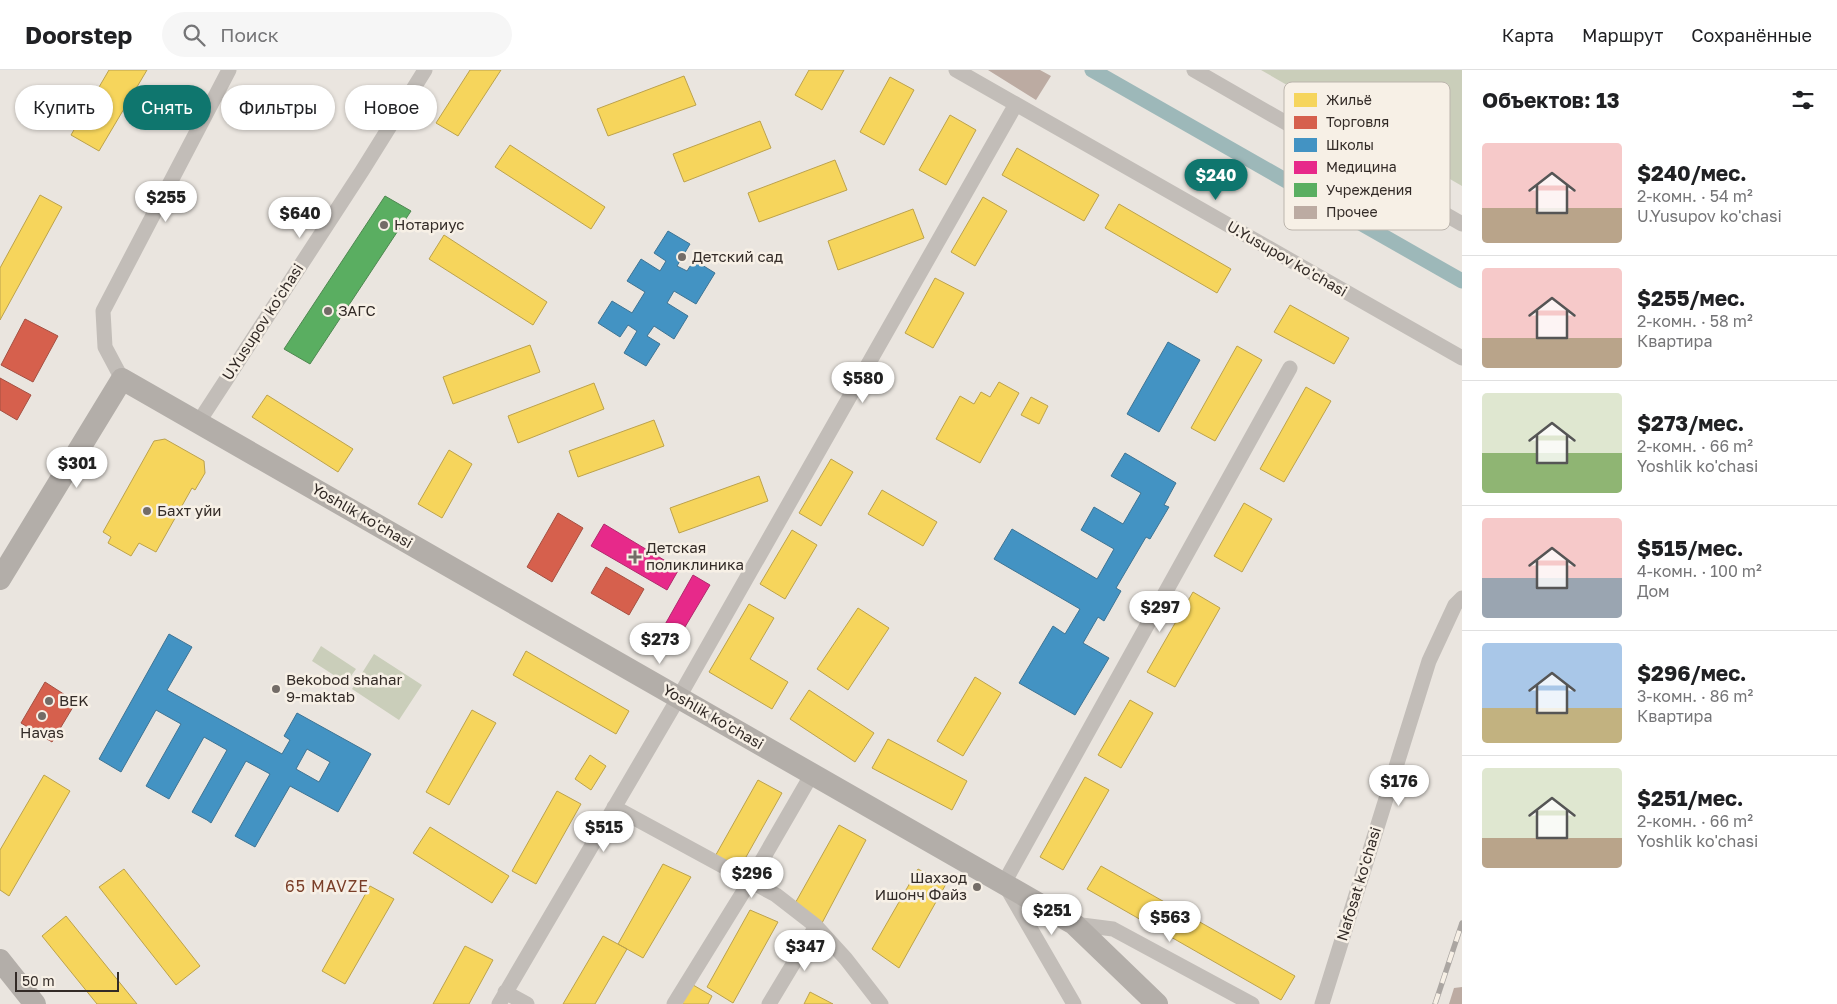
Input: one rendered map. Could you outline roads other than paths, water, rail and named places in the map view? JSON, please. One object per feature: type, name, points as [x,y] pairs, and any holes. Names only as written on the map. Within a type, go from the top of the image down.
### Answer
[{"type":"street","points":[[0,579],[122,379],[105,347],[103,311],[228,70]]},
{"type":"street","name":"U.Yusupov ko'chasi","points":[[198,422],[362,171],[425,70]]},
{"type":"street","name":"U.Yusupov ko'chasi","points":[[956,70],[1462,358]]},
{"type":"street","points":[[1194,70],[1284,122]]},
{"type":"street","points":[[527,1004],[502,998],[678,697],[1016,104]]},
{"type":"street","points":[[1450,217],[1462,224]]},
{"type":"street","points":[[1074,1004],[1004,884],[1290,368]]},
{"type":"street","name":"Yoshlik ko'chasi","points":[[122,379],[1074,924],[1157,1004]]},
{"type":"street","name":"Nafosat ko'chasi","points":[[1322,1004],[1429,661],[1455,605],[1462,598]]},
{"type":"street","points":[[674,1004],[750,881],[812,774]]},
{"type":"street","points":[[614,807],[776,895],[816,926],[874,1000]]},
{"type":"street","points":[[1074,924],[1112,929],[1252,1004]]},
{"type":"street","points":[[769,1004],[816,926]]},
{"type":"street","points":[[0,960],[36,1004]]},
{"type":"waterway","points":[[1092,70],[1284,179]]},
{"type":"waterway","points":[[1373,230],[1462,281]]},
{"type":"railway","points":[[1435,1004],[1462,923]]},
{"type":"place","name":"Нотариус","points":[[384,225]]},
{"type":"place","name":"Детский сад","points":[[682,257]]},
{"type":"place","name":"ЗАГС","points":[[328,311]]},
{"type":"place","name":"Бахт уйи","points":[[147,511]]},
{"type":"place","name":"Детская поликлиника","points":[[635,557]]},
{"type":"place","name":"Bekobod shahar 9-maktab","points":[[276,689]]},
{"type":"place","name":"BEK","points":[[49,701]]},
{"type":"place","name":"Havas","points":[[42,716]]},
{"type":"place","name":"Шахзод Ишонч Файз","points":[[977,887]]},
{"type":"district","name":"65 MAVZE","points":[[327,886]]}]
